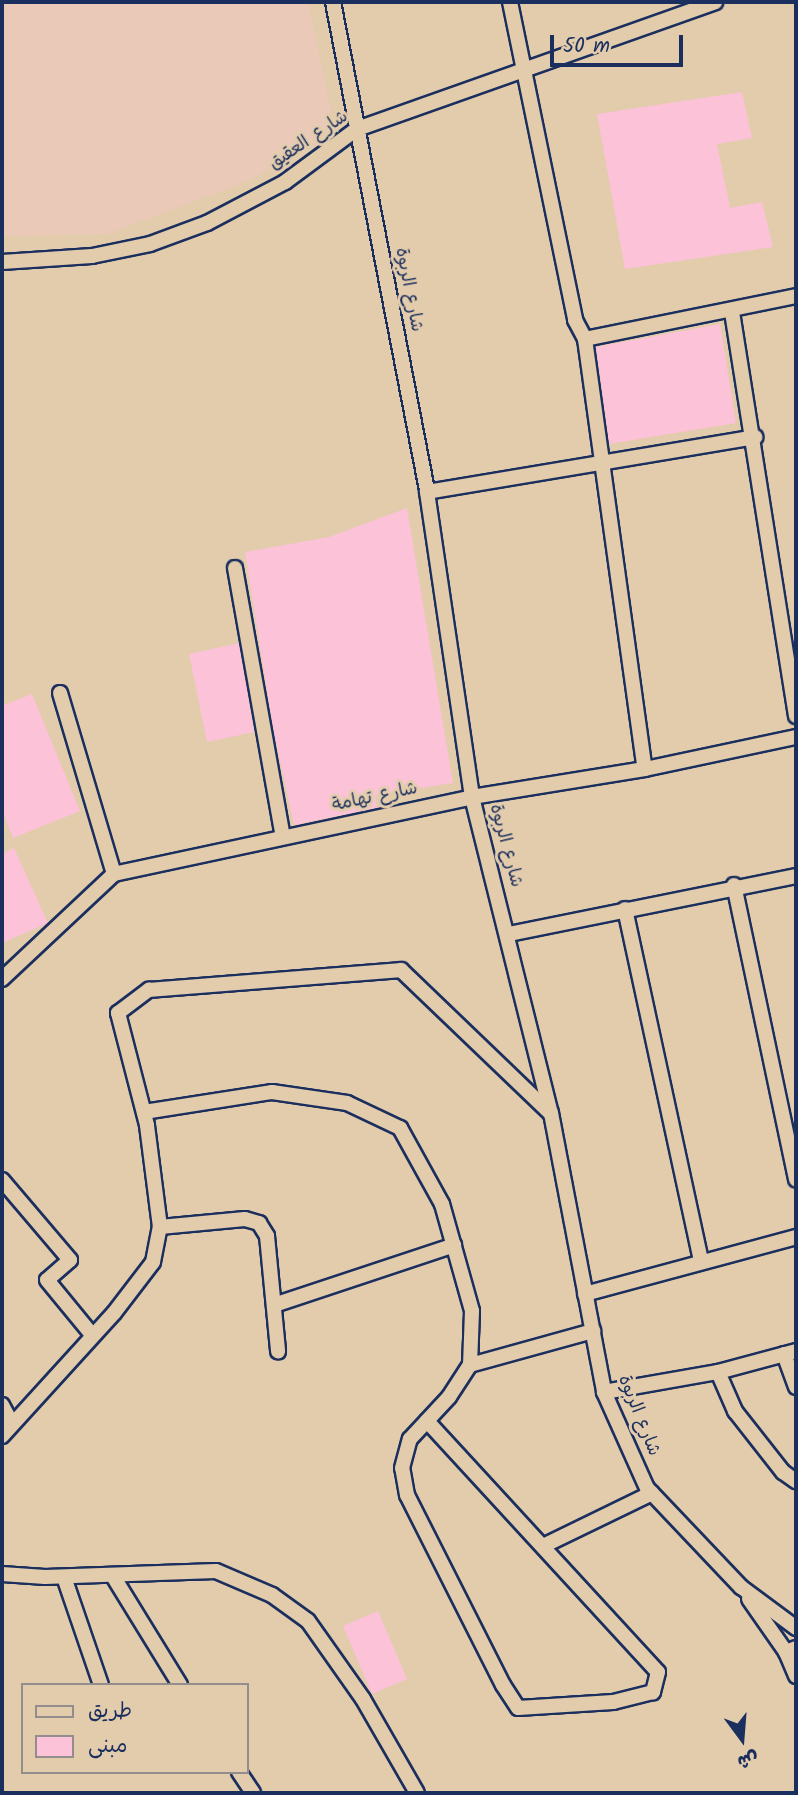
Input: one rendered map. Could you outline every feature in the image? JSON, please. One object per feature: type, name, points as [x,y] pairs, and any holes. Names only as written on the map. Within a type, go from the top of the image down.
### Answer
[{"type":"street","name":"شارع الربوة","points":[[333,2],[427,492],[472,797],[509,934],[551,1113],[604,1392],[652,1493],[741,1587],[796,1628]]},
{"type":"street","points":[[510,2],[575,320],[585,339],[645,769]]},
{"type":"street","name":"شارع العقيق","points":[[2,262],[92,256],[150,244],[207,223],[285,183],[358,129],[524,69],[672,9],[715,2]]},
{"type":"street","points":[[585,339],[732,312],[796,296]]},
{"type":"street","points":[[732,312],[755,437],[796,716]]},
{"type":"street","points":[[427,492],[755,437]]},
{"type":"street","points":[[236,568],[284,837]]},
{"type":"street","points":[[2,979],[114,874],[60,693]]},
{"type":"street","name":"شارع تهامة","points":[[114,874],[472,797],[645,769],[796,737]]},
{"type":"street","points":[[509,934],[734,885],[796,876]]},
{"type":"street","points":[[734,885],[796,1181]]},
{"type":"street","points":[[625,909],[701,1262]]},
{"type":"street","points":[[2,1436],[11,1422],[93,1336],[153,1262],[160,1227],[144,1112],[118,1013],[149,990],[401,970],[551,1113]]},
{"type":"street","points":[[144,1112],[272,1091],[347,1103],[400,1128],[442,1204],[472,1311],[470,1365],[410,1439],[402,1468],[407,1495],[518,1708],[613,1702],[653,1692],[658,1672],[427,1421]]},
{"type":"street","points":[[4,1183],[70,1260],[47,1280],[93,1336]]},
{"type":"street","points":[[160,1227],[245,1219],[259,1223],[267,1236],[278,1351]]},
{"type":"street","points":[[585,1294],[796,1237]]},
{"type":"street","points":[[274,1305],[454,1245]]},
{"type":"street","points":[[470,1365],[593,1331]]},
{"type":"street","points":[[604,1392],[718,1373],[790,1353],[796,1387]]},
{"type":"street","points":[[718,1373],[735,1411],[783,1472],[796,1482]]},
{"type":"street","points":[[2,1405],[11,1422]]},
{"type":"street","points":[[543,1546],[652,1493]]},
{"type":"street","points":[[2,1574],[64,1577],[216,1571],[272,1595],[308,1621],[363,1699],[417,1793]]},
{"type":"street","points":[[113,1576],[179,1683]]},
{"type":"street","points":[[64,1577],[100,1683]]},
{"type":"street","points":[[741,1587],[791,1650],[796,1676]]},
{"type":"street","points":[[240,1774],[253,1793]]},
{"type":"shaded area","points":[[2,2],[308,2],[335,131],[248,181],[107,234],[2,236]]},
{"type":"building","points":[[742,92],[752,138],[717,144],[730,208],[762,202],[773,247],[625,269],[597,114]]},
{"type":"building","points":[[720,324],[736,423],[609,444],[596,347]]},
{"type":"building","points":[[407,508],[453,783],[375,795],[377,808],[294,825],[273,728],[245,552],[329,537]]},
{"type":"building","points":[[239,643],[254,732],[207,742],[189,654]]},
{"type":"building","points":[[32,694],[80,811],[13,838],[2,810],[2,706]]},
{"type":"building","points":[[14,848],[48,923],[2,943],[2,854]]},
{"type":"building","points":[[378,1611],[407,1679],[372,1694],[343,1626]]}]
